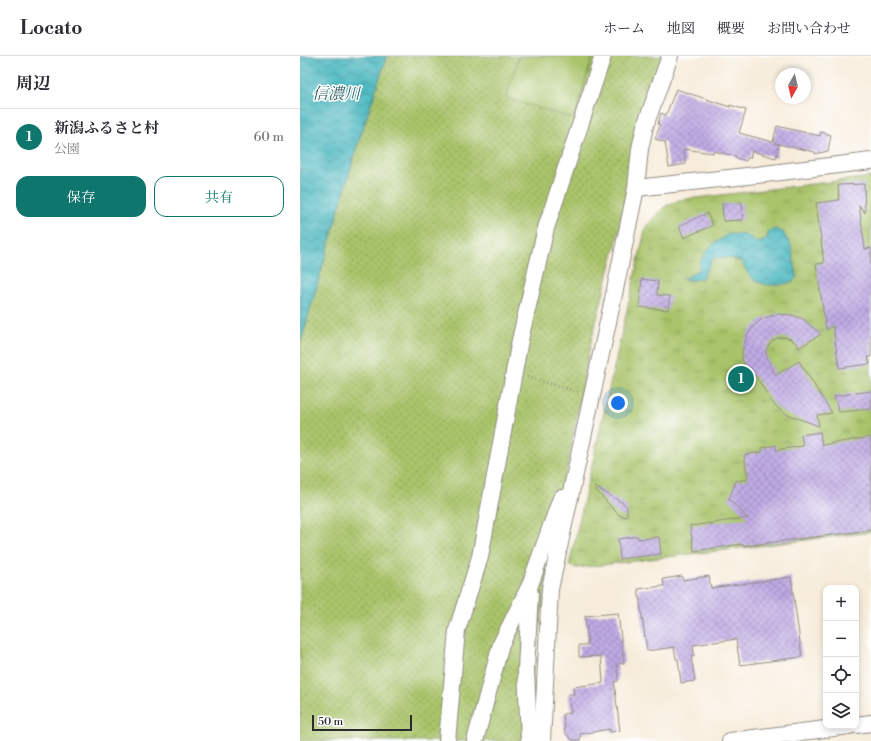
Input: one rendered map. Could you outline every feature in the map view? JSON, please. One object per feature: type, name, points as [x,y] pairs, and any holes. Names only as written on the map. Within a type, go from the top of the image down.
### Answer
[{"type":"street","points":[[446,741],[457,630],[480,557],[520,340],[546,228],[603,56]]},
{"type":"street","points":[[542,741],[550,589],[636,188],[640,150],[645,126],[670,56]]},
{"type":"street","points":[[636,188],[871,161]]},
{"type":"street","points":[[475,741],[501,644],[530,585],[566,481],[580,448]]},
{"type":"street","points":[[529,741],[526,669],[530,585]]},
{"type":"street","points":[[859,725],[871,723]]},
{"type":"street","points":[[730,741],[825,729]]},
{"type":"path","points":[[514,373],[592,396]]},
{"type":"green space","points":[[387,56],[666,56],[638,132],[620,228],[590,346],[547,575],[523,741],[300,741],[300,345],[358,143]]},
{"type":"green space","points":[[519,56],[593,56],[574,119],[506,98]]},
{"type":"green space","points":[[871,177],[871,532],[577,568],[569,566],[646,226],[664,207],[679,200]]},
{"type":"water","name":"信濃川","points":[[300,56],[387,56],[358,143],[300,345]]},
{"type":"water","points":[[775,229],[783,232],[791,245],[797,277],[792,282],[769,285],[758,282],[749,275],[741,261],[724,257],[713,258],[702,278],[693,280],[681,279],[689,276],[699,269],[700,262],[706,252],[715,243],[728,234],[745,235],[760,242],[767,238],[768,232]]},
{"type":"building","points":[[676,89],[730,107],[730,105],[746,110],[739,133],[773,142],[777,126],[820,136],[821,132],[831,135],[828,151],[815,154],[815,152],[779,144],[776,158],[752,151],[750,158],[747,158],[746,161],[736,158],[736,156],[713,151],[713,153],[683,149],[686,164],[669,167],[665,142],[655,139],[660,125],[658,124],[661,113],[666,115]]},
{"type":"building","points":[[864,184],[865,213],[859,205],[865,249],[871,248],[871,357],[868,357],[870,364],[839,368],[833,326],[826,330],[816,264],[824,263],[816,203],[839,200],[838,185]]},
{"type":"building","points":[[742,203],[743,220],[723,221],[722,204]]},
{"type":"building","points":[[707,213],[713,225],[684,238],[679,226]]},
{"type":"building","points":[[642,279],[658,281],[657,295],[670,296],[668,310],[639,307]]},
{"type":"building","points":[[777,314],[792,315],[803,319],[821,334],[799,348],[791,339],[784,337],[777,338],[768,346],[766,352],[767,358],[776,375],[799,361],[832,413],[817,415],[819,426],[786,414],[772,402],[755,375],[751,378],[746,372],[742,358],[743,346],[748,334],[762,319]]},
{"type":"building","points":[[871,391],[871,409],[839,412],[834,396]]},
{"type":"building","points":[[820,432],[822,445],[871,437],[871,530],[743,546],[742,544],[694,551],[690,526],[748,518],[729,499],[736,481],[748,479],[744,455],[762,452],[762,448],[776,445],[776,450],[803,446],[801,435]]},
{"type":"building","points":[[595,487],[623,503],[627,507],[627,517],[619,515],[594,488]]},
{"type":"building","points":[[637,536],[638,539],[659,537],[661,554],[620,559],[618,539]]},
{"type":"building","points":[[682,576],[683,580],[709,576],[711,588],[791,577],[802,657],[740,665],[736,639],[693,645],[694,656],[691,656],[695,681],[681,683],[678,659],[676,659],[674,647],[647,651],[638,589],[664,586],[663,579]]},
{"type":"building","points":[[618,613],[624,663],[617,664],[618,681],[614,682],[620,731],[610,732],[610,729],[580,734],[580,740],[572,740],[565,733],[563,714],[571,713],[568,694],[574,694],[573,687],[603,683],[601,656],[579,657],[579,645],[588,645],[585,616]]},
{"type":"place","name":"新潟ふるさと村","points":[[741,379]]}]
